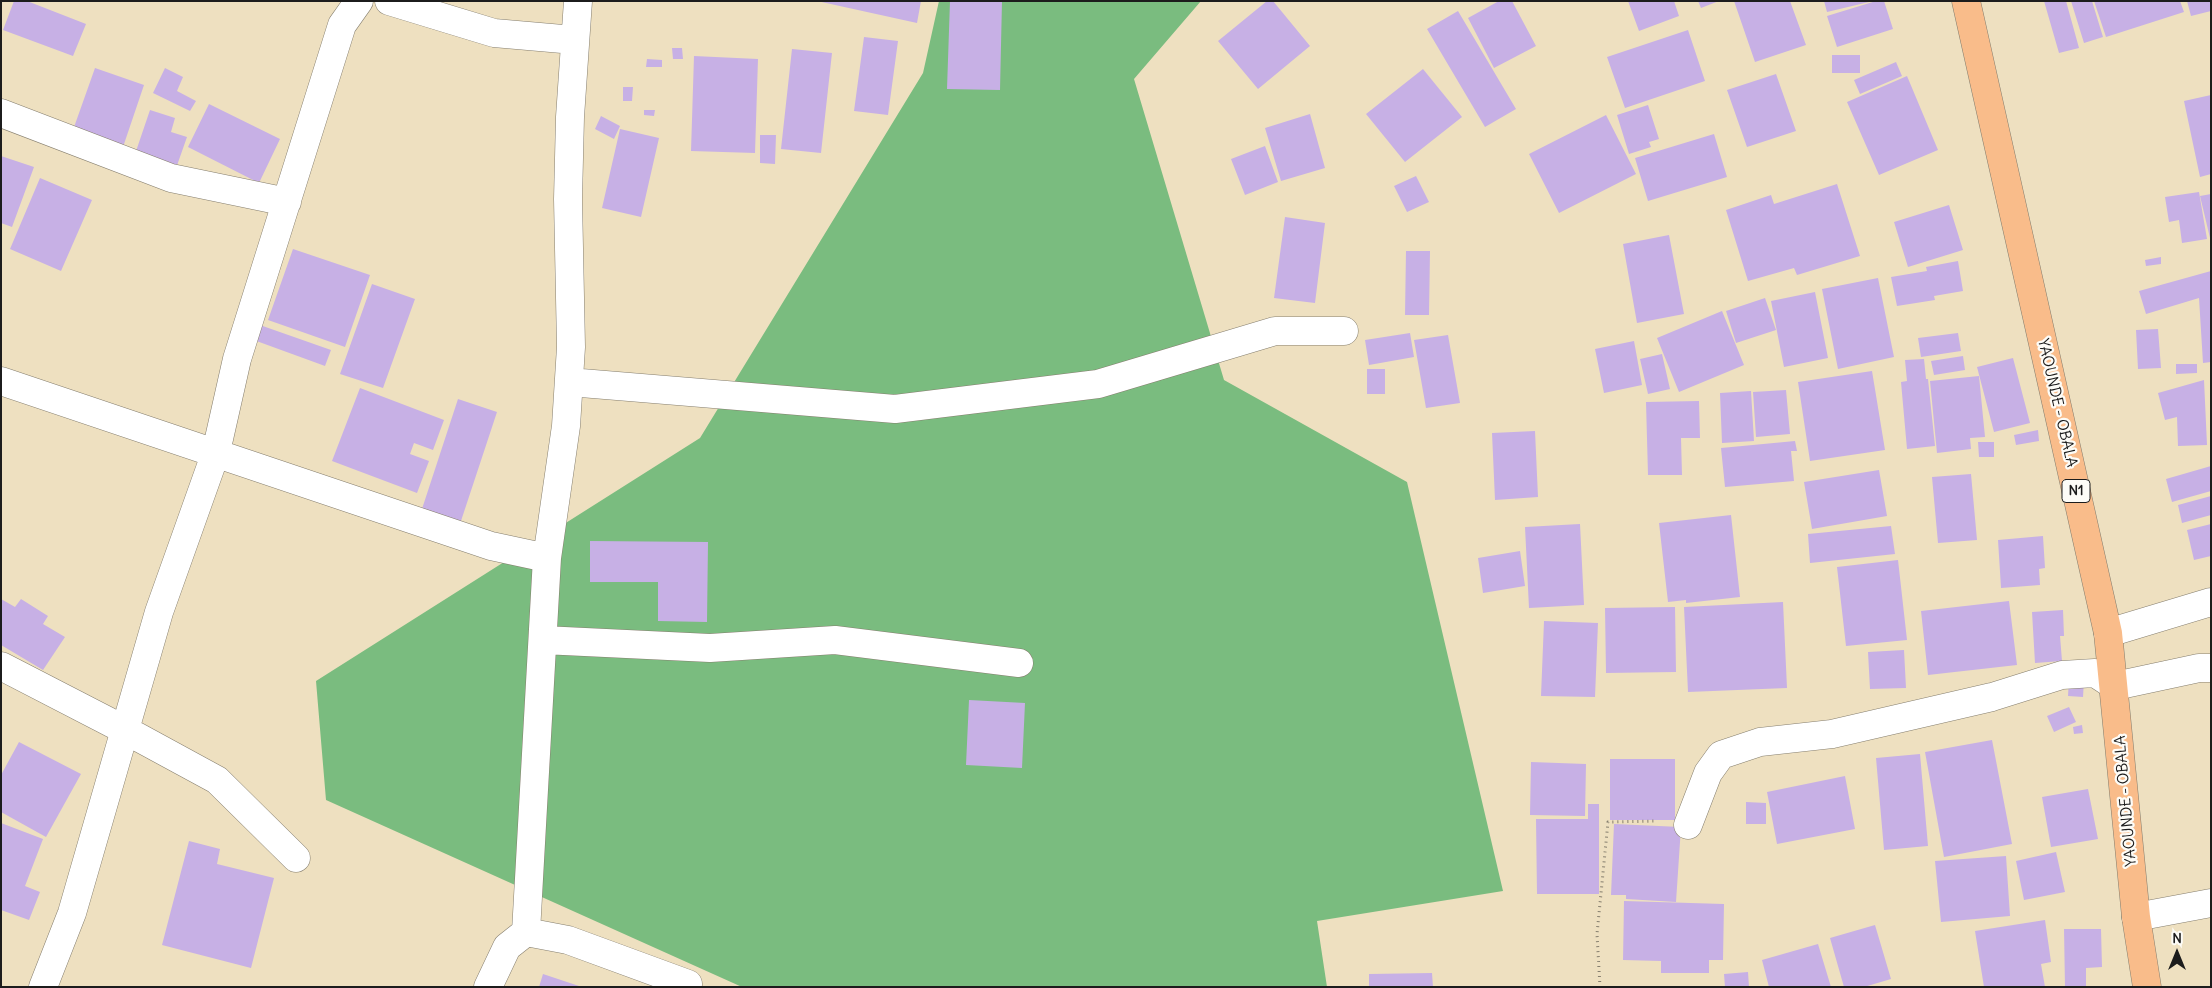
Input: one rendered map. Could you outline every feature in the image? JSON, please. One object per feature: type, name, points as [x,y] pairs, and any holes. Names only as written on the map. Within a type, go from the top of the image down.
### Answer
[{"type":"highway","name":"YAOUNDE - OBALA","points":[[1966,1],[2108,633],[2115,686],[2136,917],[2147,987]]},
{"type":"street","points":[[43,987],[72,913],[160,612],[216,452],[237,359],[342,25],[359,1]]},
{"type":"street","points":[[389,1],[494,33],[574,40]]},
{"type":"street","points":[[488,987],[507,947],[526,932],[547,558],[566,426],[569,382],[568,199],[574,40],[578,1]]},
{"type":"street","points":[[1,113],[171,178],[287,202]]},
{"type":"street","points":[[569,382],[895,409],[1098,384],[1276,331],[1344,331]]},
{"type":"street","points":[[1,381],[491,546],[547,558]]},
{"type":"street","points":[[2108,633],[2211,602]]},
{"type":"street","points":[[543,640],[710,648],[835,640],[1019,662]]},
{"type":"street","points":[[1,666],[125,730],[216,780],[296,858]]},
{"type":"street","points":[[1688,825],[1708,773],[1721,755],[1760,742],[1832,734],[1992,697],[2062,674],[2095,673],[2115,686],[2199,668],[2211,668]]},
{"type":"street","points":[[2136,917],[2211,903]]},
{"type":"street","points":[[526,932],[568,940],[688,984]]},
{"type":"path","points":[[1600,987],[1597,934],[1608,822],[1664,821],[1688,825]]},
{"type":"green space","points":[[939,1],[1201,1],[1134,79],[1224,380],[1407,482],[1503,891],[1317,921],[1327,987],[742,987],[326,800],[316,681],[700,438],[923,73]]},
{"type":"building","points":[[14,1],[27,1],[86,24],[73,56],[3,30]]},
{"type":"building","points":[[817,1],[921,1],[917,23]]},
{"type":"building","points":[[950,1],[1002,1],[1000,90],[947,89]]},
{"type":"building","points":[[1267,1],[1273,1],[1310,46],[1258,89],[1218,41]]},
{"type":"building","points":[[1499,1],[1512,1],[1536,46],[1494,68],[1468,18]]},
{"type":"building","points":[[1628,1],[1674,1],[1679,16],[1639,31]]},
{"type":"building","points":[[1698,1],[1719,1],[1701,8]]},
{"type":"building","points":[[1734,1],[1790,1],[1806,45],[1755,62]]},
{"type":"building","points":[[1824,1],[1869,1],[1869,2],[1827,12]]},
{"type":"building","points":[[1876,1],[1884,1],[1893,29],[1837,47],[1827,16]]},
{"type":"building","points":[[2044,1],[2066,1],[2079,48],[2059,53]]},
{"type":"building","points":[[2071,1],[2092,1],[2103,37],[2084,43]]},
{"type":"building","points":[[2094,1],[2180,1],[2184,12],[2106,37]]},
{"type":"building","points":[[2187,1],[2211,1],[2211,11],[2191,16]]},
{"type":"building","points":[[1458,11],[1516,109],[1485,127],[1427,29]]},
{"type":"building","points":[[1688,30],[1705,81],[1625,108],[1607,57]]},
{"type":"building","points":[[864,37],[898,41],[888,115],[854,111]]},
{"type":"building","points":[[672,48],[682,48],[683,59],[673,59]]},
{"type":"building","points":[[792,49],[832,53],[821,153],[781,149]]},
{"type":"building","points":[[1832,55],[1860,55],[1860,73],[1832,73]]},
{"type":"building","points":[[694,56],[758,59],[755,153],[691,151]]},
{"type":"building","points":[[647,59],[662,60],[662,67],[646,67]]},
{"type":"building","points":[[1896,62],[1902,76],[1860,94],[1854,80]]},
{"type":"building","points":[[95,68],[144,85],[123,147],[73,130]]},
{"type":"building","points":[[165,68],[183,77],[177,91],[196,101],[190,111],[153,93]]},
{"type":"building","points":[[1423,69],[1462,117],[1405,162],[1366,114]]},
{"type":"building","points":[[1776,74],[1796,131],[1747,147],[1727,90]]},
{"type":"building","points":[[1907,76],[1938,150],[1879,175],[1847,102]]},
{"type":"building","points":[[623,87],[633,87],[632,101],[623,101]]},
{"type":"building","points":[[2211,95],[2211,174],[2200,177],[2184,101]]},
{"type":"building","points":[[209,104],[280,139],[259,183],[188,147]]},
{"type":"building","points":[[1648,105],[1659,139],[1649,142],[1651,147],[1629,154],[1617,115]]},
{"type":"building","points":[[150,110],[175,118],[171,132],[187,137],[174,174],[133,160]]},
{"type":"building","points":[[644,110],[655,110],[654,116],[644,115]]},
{"type":"building","points":[[1310,114],[1325,168],[1281,181],[1265,128]]},
{"type":"building","points":[[1606,115],[1636,174],[1559,213],[1529,154]]},
{"type":"building","points":[[601,116],[620,126],[614,139],[595,129]]},
{"type":"building","points":[[620,129],[659,138],[641,217],[602,208]]},
{"type":"building","points":[[1714,134],[1727,177],[1648,201],[1635,158]]},
{"type":"building","points":[[760,135],[776,135],[775,164],[760,163]]},
{"type":"building","points":[[1265,146],[1278,182],[1245,195],[1231,159]]},
{"type":"building","points":[[1,156],[34,167],[12,227],[1,223]]},
{"type":"building","points":[[1416,176],[1429,202],[1407,212],[1394,186]]},
{"type":"building","points":[[40,178],[92,200],[61,271],[10,249]]},
{"type":"building","points":[[1837,184],[1860,256],[1797,275],[1794,268],[1748,281],[1726,210],[1771,195],[1774,204]]},
{"type":"building","points":[[2199,192],[2207,239],[2182,243],[2179,220],[2169,222],[2165,197]]},
{"type":"building","points":[[2211,194],[2211,238],[2210,238],[2200,196]]},
{"type":"building","points":[[1949,205],[1963,250],[1908,267],[1894,222]]},
{"type":"building","points":[[1285,217],[1325,223],[1315,303],[1274,298]]},
{"type":"building","points":[[1669,235],[1684,314],[1637,323],[1623,244]]},
{"type":"building","points":[[293,249],[370,275],[345,347],[268,320]]},
{"type":"building","points":[[1406,251],[1430,251],[1429,315],[1405,315]]},
{"type":"building","points":[[2161,257],[2161,264],[2146,266],[2145,260]]},
{"type":"building","points":[[1958,261],[1963,291],[1934,296],[1935,300],[1897,306],[1891,277],[1927,271],[1926,267]]},
{"type":"building","points":[[2211,271],[2211,362],[2203,363],[2199,298],[2146,314],[2139,291]]},
{"type":"building","points":[[1878,278],[1894,357],[1838,369],[1822,289]]},
{"type":"building","points":[[372,284],[415,299],[383,388],[340,374]]},
{"type":"building","points":[[1815,292],[1828,358],[1784,367],[1771,301]]},
{"type":"building","points":[[1765,298],[1776,330],[1736,343],[1726,311]]},
{"type":"building","points":[[1722,311],[1744,365],[1679,392],[1657,338]]},
{"type":"building","points":[[257,324],[331,350],[325,366],[251,339]]},
{"type":"building","points":[[2158,329],[2161,368],[2138,369],[2136,330]]},
{"type":"building","points":[[1410,333],[1414,357],[1369,365],[1365,340]]},
{"type":"building","points":[[1958,333],[1961,351],[1921,357],[1918,338]]},
{"type":"building","points":[[1448,335],[1460,403],[1426,408],[1414,340]]},
{"type":"building","points":[[1634,341],[1642,385],[1604,393],[1595,349]]},
{"type":"building","points":[[1662,354],[1670,389],[1648,394],[1640,359]]},
{"type":"building","points":[[1963,356],[1965,370],[1934,375],[1931,361]]},
{"type":"building","points":[[2013,358],[2030,423],[1994,432],[1977,367]]},
{"type":"building","points":[[1924,359],[1935,446],[1907,449],[1901,382],[1907,381],[1905,360]]},
{"type":"building","points":[[2176,364],[2197,364],[2197,373],[2176,374]]},
{"type":"building","points":[[1367,369],[1385,369],[1385,394],[1367,394]]},
{"type":"building","points":[[1872,371],[1885,450],[1810,461],[1798,382]]},
{"type":"building","points":[[1979,376],[1985,437],[1970,438],[1971,449],[1937,453],[1930,381]]},
{"type":"building","points":[[2204,380],[2207,445],[2178,446],[2177,417],[2165,420],[2158,393]]},
{"type":"building","points":[[360,388],[444,420],[433,450],[414,443],[410,454],[429,461],[417,493],[332,461]]},
{"type":"building","points":[[1786,390],[1790,434],[1756,437],[1753,392]]},
{"type":"building","points":[[1751,391],[1754,441],[1722,443],[1720,393]]},
{"type":"building","points":[[458,399],[497,412],[459,527],[420,515]]},
{"type":"building","points":[[1699,401],[1700,438],[1681,438],[1682,475],[1648,475],[1646,402]]},
{"type":"building","points":[[2038,430],[2039,441],[2016,445],[2014,435]]},
{"type":"building","points":[[1535,431],[1538,497],[1495,500],[1492,433]]},
{"type":"building","points":[[1795,441],[1797,451],[1791,451],[1794,481],[1725,487],[1721,448]]},
{"type":"building","points":[[1978,442],[1994,442],[1994,457],[1979,457]]},
{"type":"building","points":[[2211,466],[2211,491],[2172,502],[2166,479]]},
{"type":"building","points":[[1879,470],[1887,516],[1812,529],[1804,482]]},
{"type":"building","points":[[1971,474],[1977,540],[1938,543],[1932,477]]},
{"type":"building","points":[[2211,496],[2211,515],[2182,523],[2178,505]]},
{"type":"building","points":[[1731,515],[1740,597],[1686,603],[1686,600],[1668,602],[1659,523]]},
{"type":"building","points":[[1580,524],[1584,605],[1529,608],[1525,527]]},
{"type":"building","points":[[2211,524],[2211,556],[2194,560],[2187,530]]},
{"type":"building","points":[[1891,526],[1895,554],[1810,563],[1808,534]]},
{"type":"building","points":[[2043,536],[2045,568],[2039,569],[2040,585],[2001,588],[1998,540]]},
{"type":"building","points":[[590,541],[708,542],[707,622],[658,621],[658,582],[590,582]]},
{"type":"building","points":[[1520,551],[1525,586],[1483,593],[1478,558]]},
{"type":"building","points":[[1898,560],[1907,640],[1846,646],[1837,567]]},
{"type":"building","points":[[1,599],[15,607],[21,599],[48,616],[43,624],[65,637],[43,670],[1,645]]},
{"type":"building","points":[[2009,601],[2017,665],[1928,675],[1921,611]]},
{"type":"building","points":[[1783,602],[1787,688],[1688,692],[1684,607]]},
{"type":"building","points":[[1675,607],[1676,672],[1606,673],[1605,608]]},
{"type":"building","points":[[2063,610],[2064,636],[2060,636],[2062,661],[2035,663],[2032,612]]},
{"type":"building","points":[[1544,621],[1598,623],[1595,697],[1541,696]]},
{"type":"building","points":[[1904,650],[1906,688],[1870,689],[1868,652]]},
{"type":"building","points":[[2069,679],[2084,680],[2083,697],[2068,696]]},
{"type":"building","points":[[969,700],[1025,703],[1022,768],[966,765]]},
{"type":"building","points":[[2069,707],[2076,722],[2054,732],[2047,716]]},
{"type":"building","points":[[2082,725],[2083,733],[2074,734],[2073,727]]},
{"type":"building","points":[[1992,740],[2012,844],[1944,857],[1925,752]]},
{"type":"building","points":[[19,742],[81,774],[46,837],[1,812],[1,775]]},
{"type":"building","points":[[1920,754],[1928,846],[1884,850],[1876,758]]},
{"type":"building","points":[[1610,759],[1675,759],[1675,820],[1610,820]]},
{"type":"building","points":[[1531,762],[1586,764],[1585,816],[1530,815]]},
{"type":"building","points":[[1845,776],[1855,829],[1777,844],[1767,792]]},
{"type":"building","points":[[2088,789],[2098,839],[2051,847],[2042,797]]},
{"type":"building","points":[[1746,802],[1766,803],[1766,824],[1746,824]]},
{"type":"building","points":[[1588,804],[1599,804],[1599,894],[1537,894],[1536,819],[1588,819]]},
{"type":"building","points":[[1,823],[43,839],[25,886],[40,892],[29,920],[1,910]]},
{"type":"building","points":[[1614,824],[1681,827],[1676,902],[1626,899],[1626,895],[1611,895]]},
{"type":"building","points":[[189,841],[220,849],[217,864],[274,878],[251,968],[162,945]]},
{"type":"building","points":[[2056,852],[2065,892],[2024,900],[2016,861]]},
{"type":"building","points":[[2006,856],[2010,916],[1941,922],[1935,861]]},
{"type":"building","points":[[1624,901],[1724,904],[1723,960],[1709,960],[1709,973],[1661,973],[1661,961],[1623,960]]},
{"type":"building","points":[[2045,920],[2051,962],[2041,964],[2045,987],[1984,987],[1975,931]]},
{"type":"building","points":[[1875,925],[1891,979],[1864,987],[1844,987],[1830,938]]},
{"type":"building","points":[[2064,929],[2101,929],[2102,967],[2086,968],[2086,987],[2065,987]]},
{"type":"building","points":[[1818,944],[1831,987],[1769,987],[1762,960]]},
{"type":"building","points":[[1748,972],[1749,987],[1725,987],[1724,974]]},
{"type":"building","points":[[1432,973],[1433,987],[1369,987],[1369,974]]},
{"type":"building","points":[[543,974],[579,986],[579,987],[539,987]]}]
